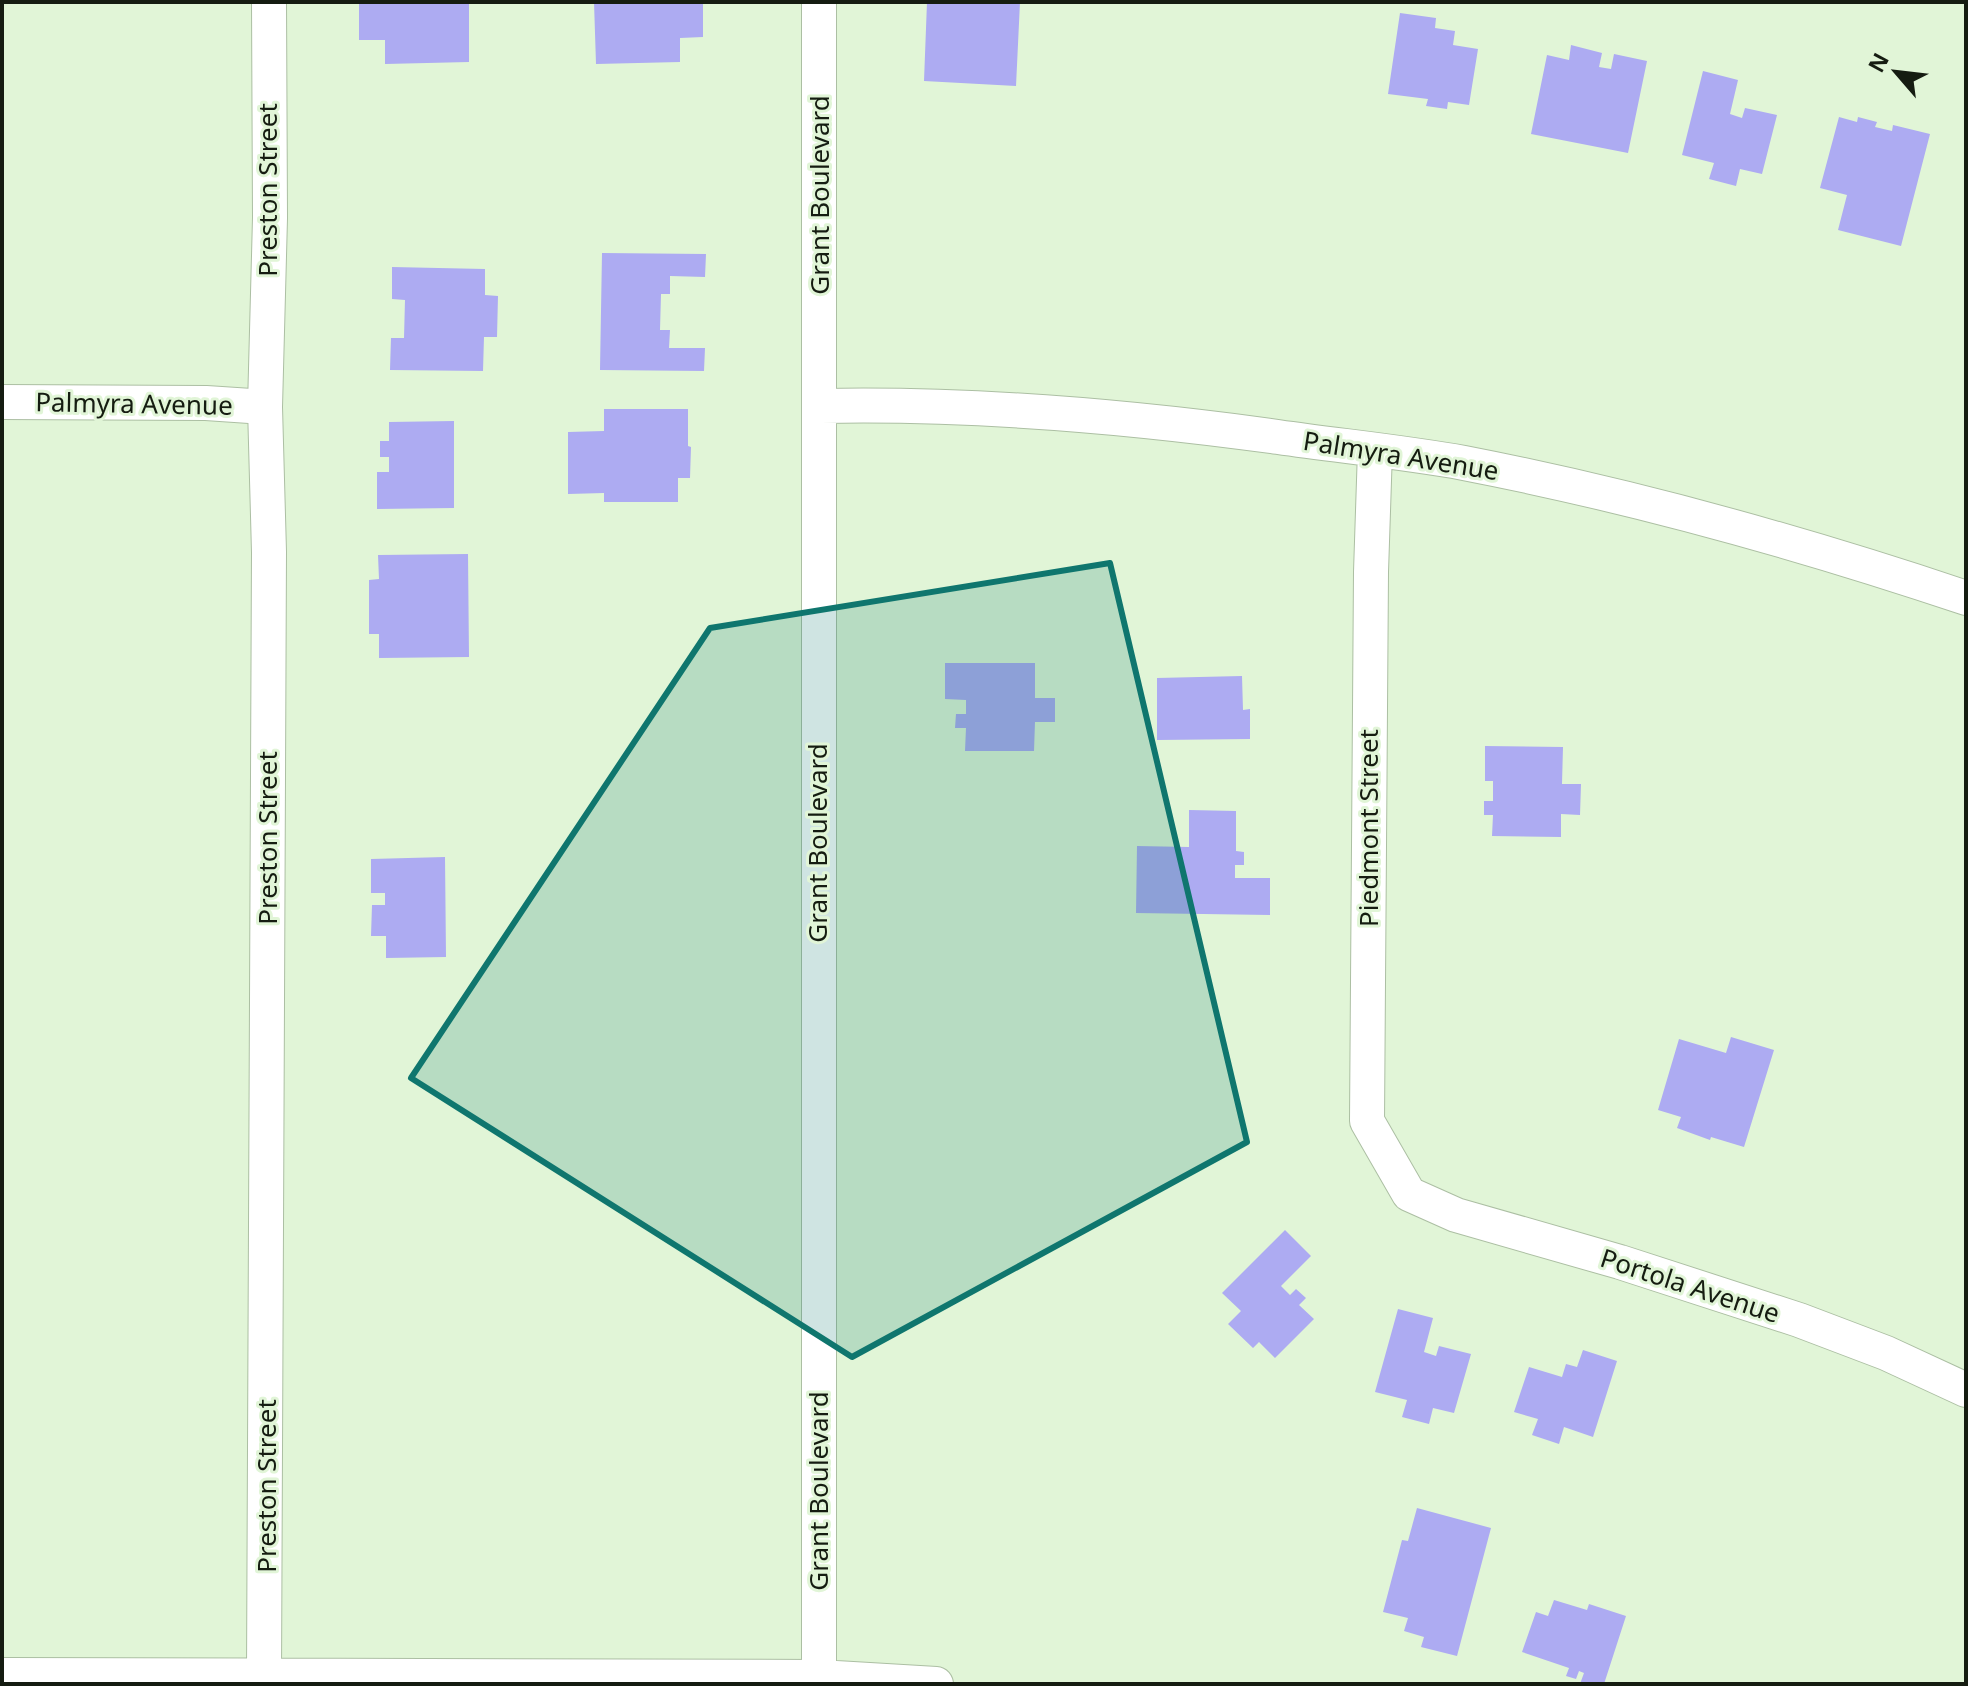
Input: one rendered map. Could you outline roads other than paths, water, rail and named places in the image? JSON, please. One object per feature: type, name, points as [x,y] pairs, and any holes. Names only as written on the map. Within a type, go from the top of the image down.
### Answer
[{"type":"street","name":"Preston Street","points":[[264,1674],[269,552],[265,407],[270,218],[269,2]]},
{"type":"street","name":"Grant Boulevard","points":[[819,2],[819,1680]]},
{"type":"street","name":"Palmyra Avenue","points":[[2,402],[206,403],[265,407]]},
{"type":"street","name":"Palmyra Avenue","points":[[821,406],[902,404],[982,407],[1173,423],[1461,463],[1578,487],[1694,516],[1882,570],[1966,598]]},
{"type":"street","name":"Piedmont Street","points":[[1375,450],[1371,572],[1367,1121],[1409,1194]]},
{"type":"street","name":"Portola Avenue","points":[[1409,1194],[1456,1215],[1620,1262],[1799,1320],[1886,1353],[1966,1390]]},
{"type":"street","points":[[2,1675],[264,1674],[936,1684]]}]
